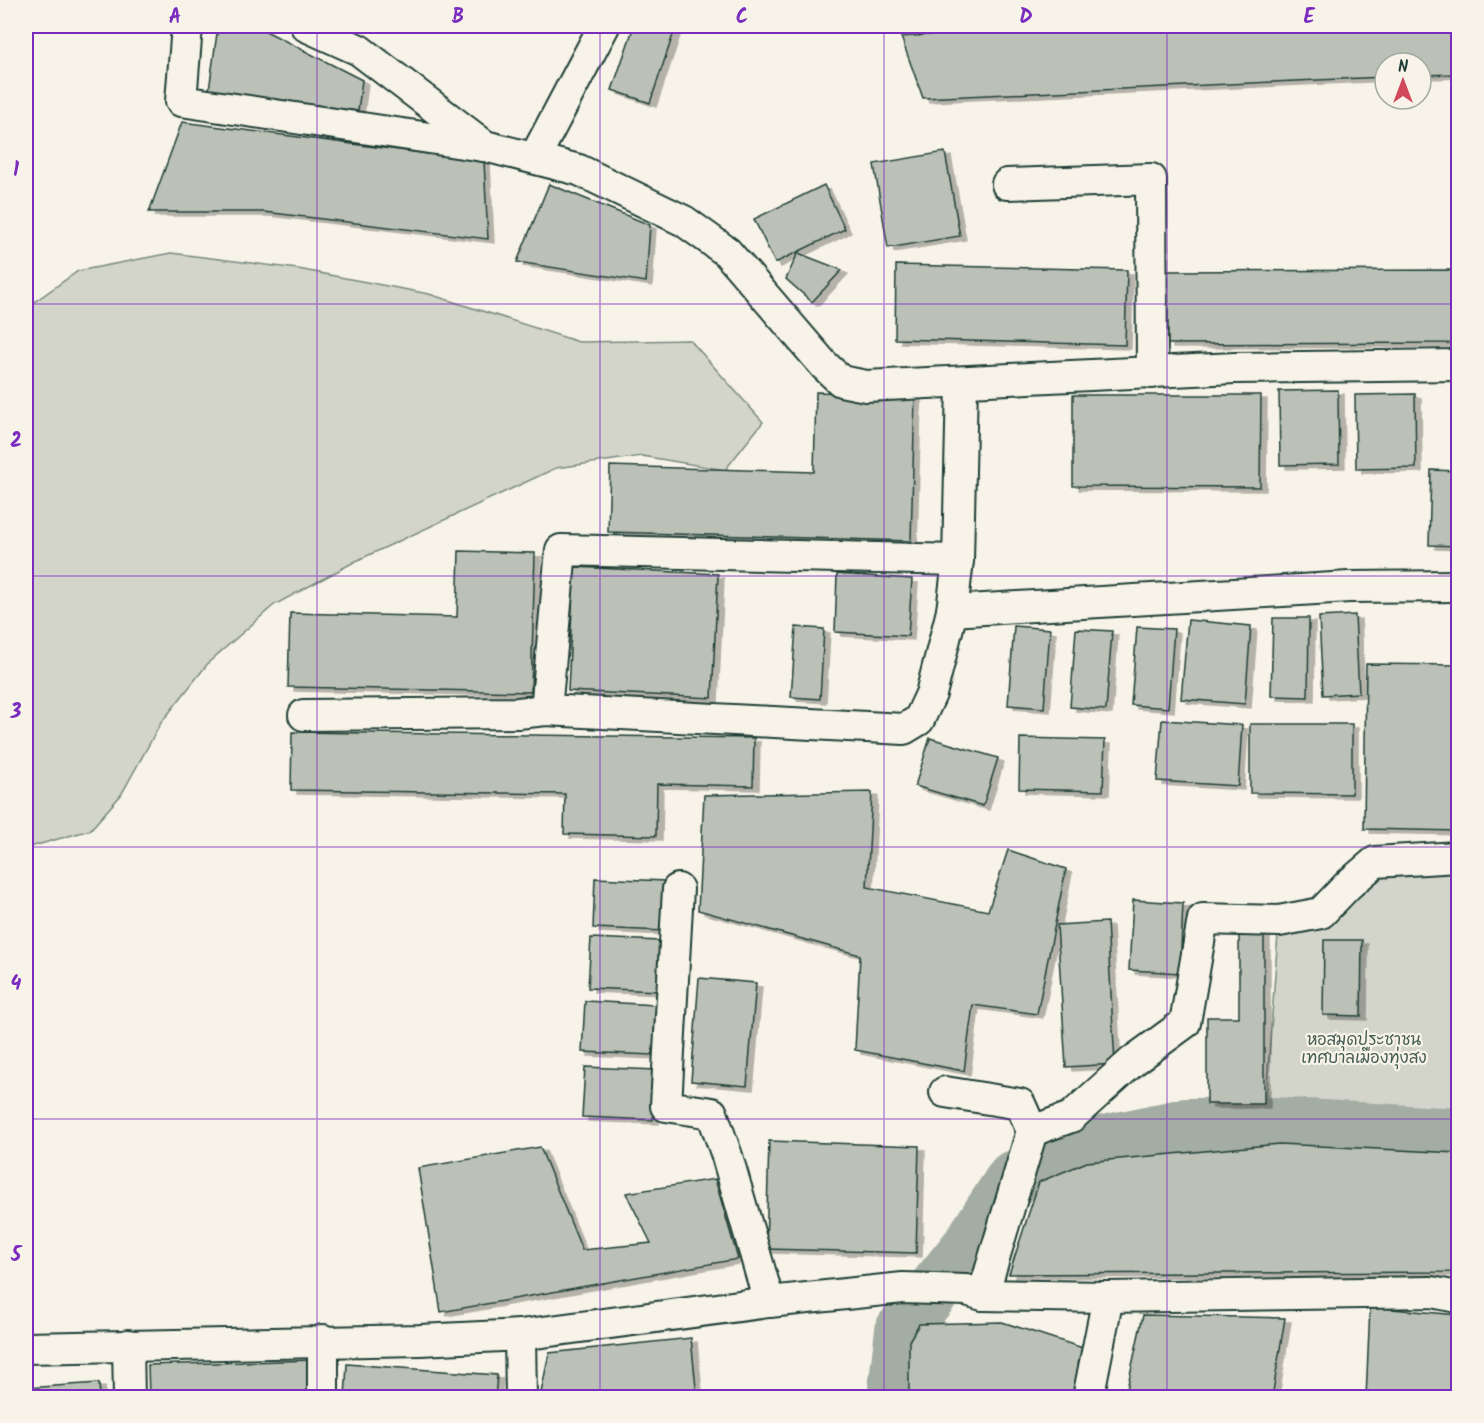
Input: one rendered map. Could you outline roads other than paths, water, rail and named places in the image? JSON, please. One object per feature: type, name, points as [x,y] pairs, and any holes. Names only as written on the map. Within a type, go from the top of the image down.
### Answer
[{"type":"street","points":[[187,26],[181,101],[484,146],[535,157],[579,170],[684,220],[727,252],[824,366],[841,381],[866,386],[1235,368],[1458,365]]},
{"type":"street","points":[[306,26],[364,38],[484,146]]},
{"type":"street","points":[[535,157],[604,26]]},
{"type":"street","points":[[1007,184],[1151,179],[1152,373]]},
{"type":"street","points":[[304,715],[518,713],[546,710],[904,729],[919,720],[931,694],[952,611],[958,560],[962,383]]},
{"type":"street","points":[[546,710],[561,550],[958,560]]},
{"type":"street","points":[[952,611],[1349,587],[1458,586]]},
{"type":"street","points":[[1028,1142],[1071,1117],[1133,1061],[1185,1023],[1203,919],[1279,921],[1321,913],[1348,885],[1375,862],[1458,857]]},
{"type":"street","points":[[678,889],[666,1107],[712,1113],[727,1156],[769,1302]]},
{"type":"street","points":[[945,1092],[1020,1104],[1028,1142],[1010,1210],[975,1292]]},
{"type":"street","points":[[26,1348],[420,1340],[520,1335],[769,1302],[903,1288],[1108,1298],[1431,1293],[1458,1297]]},
{"type":"street","points":[[1088,1398],[1108,1298]]},
{"type":"street","points":[[520,1335],[521,1398]]},
{"type":"street","points":[[323,1341],[323,1398]]},
{"type":"street","points":[[128,1345],[129,1398]]},
{"type":"waterway","points":[[894,1398],[902,1330],[969,1246],[1013,1178],[1095,1144],[1186,1125],[1273,1124],[1458,1135]]},
{"type":"park label","name":"หอสมุดประชาชน เทศบาลเมืองทุ่งสง","points":[[1364,1048]]}]
